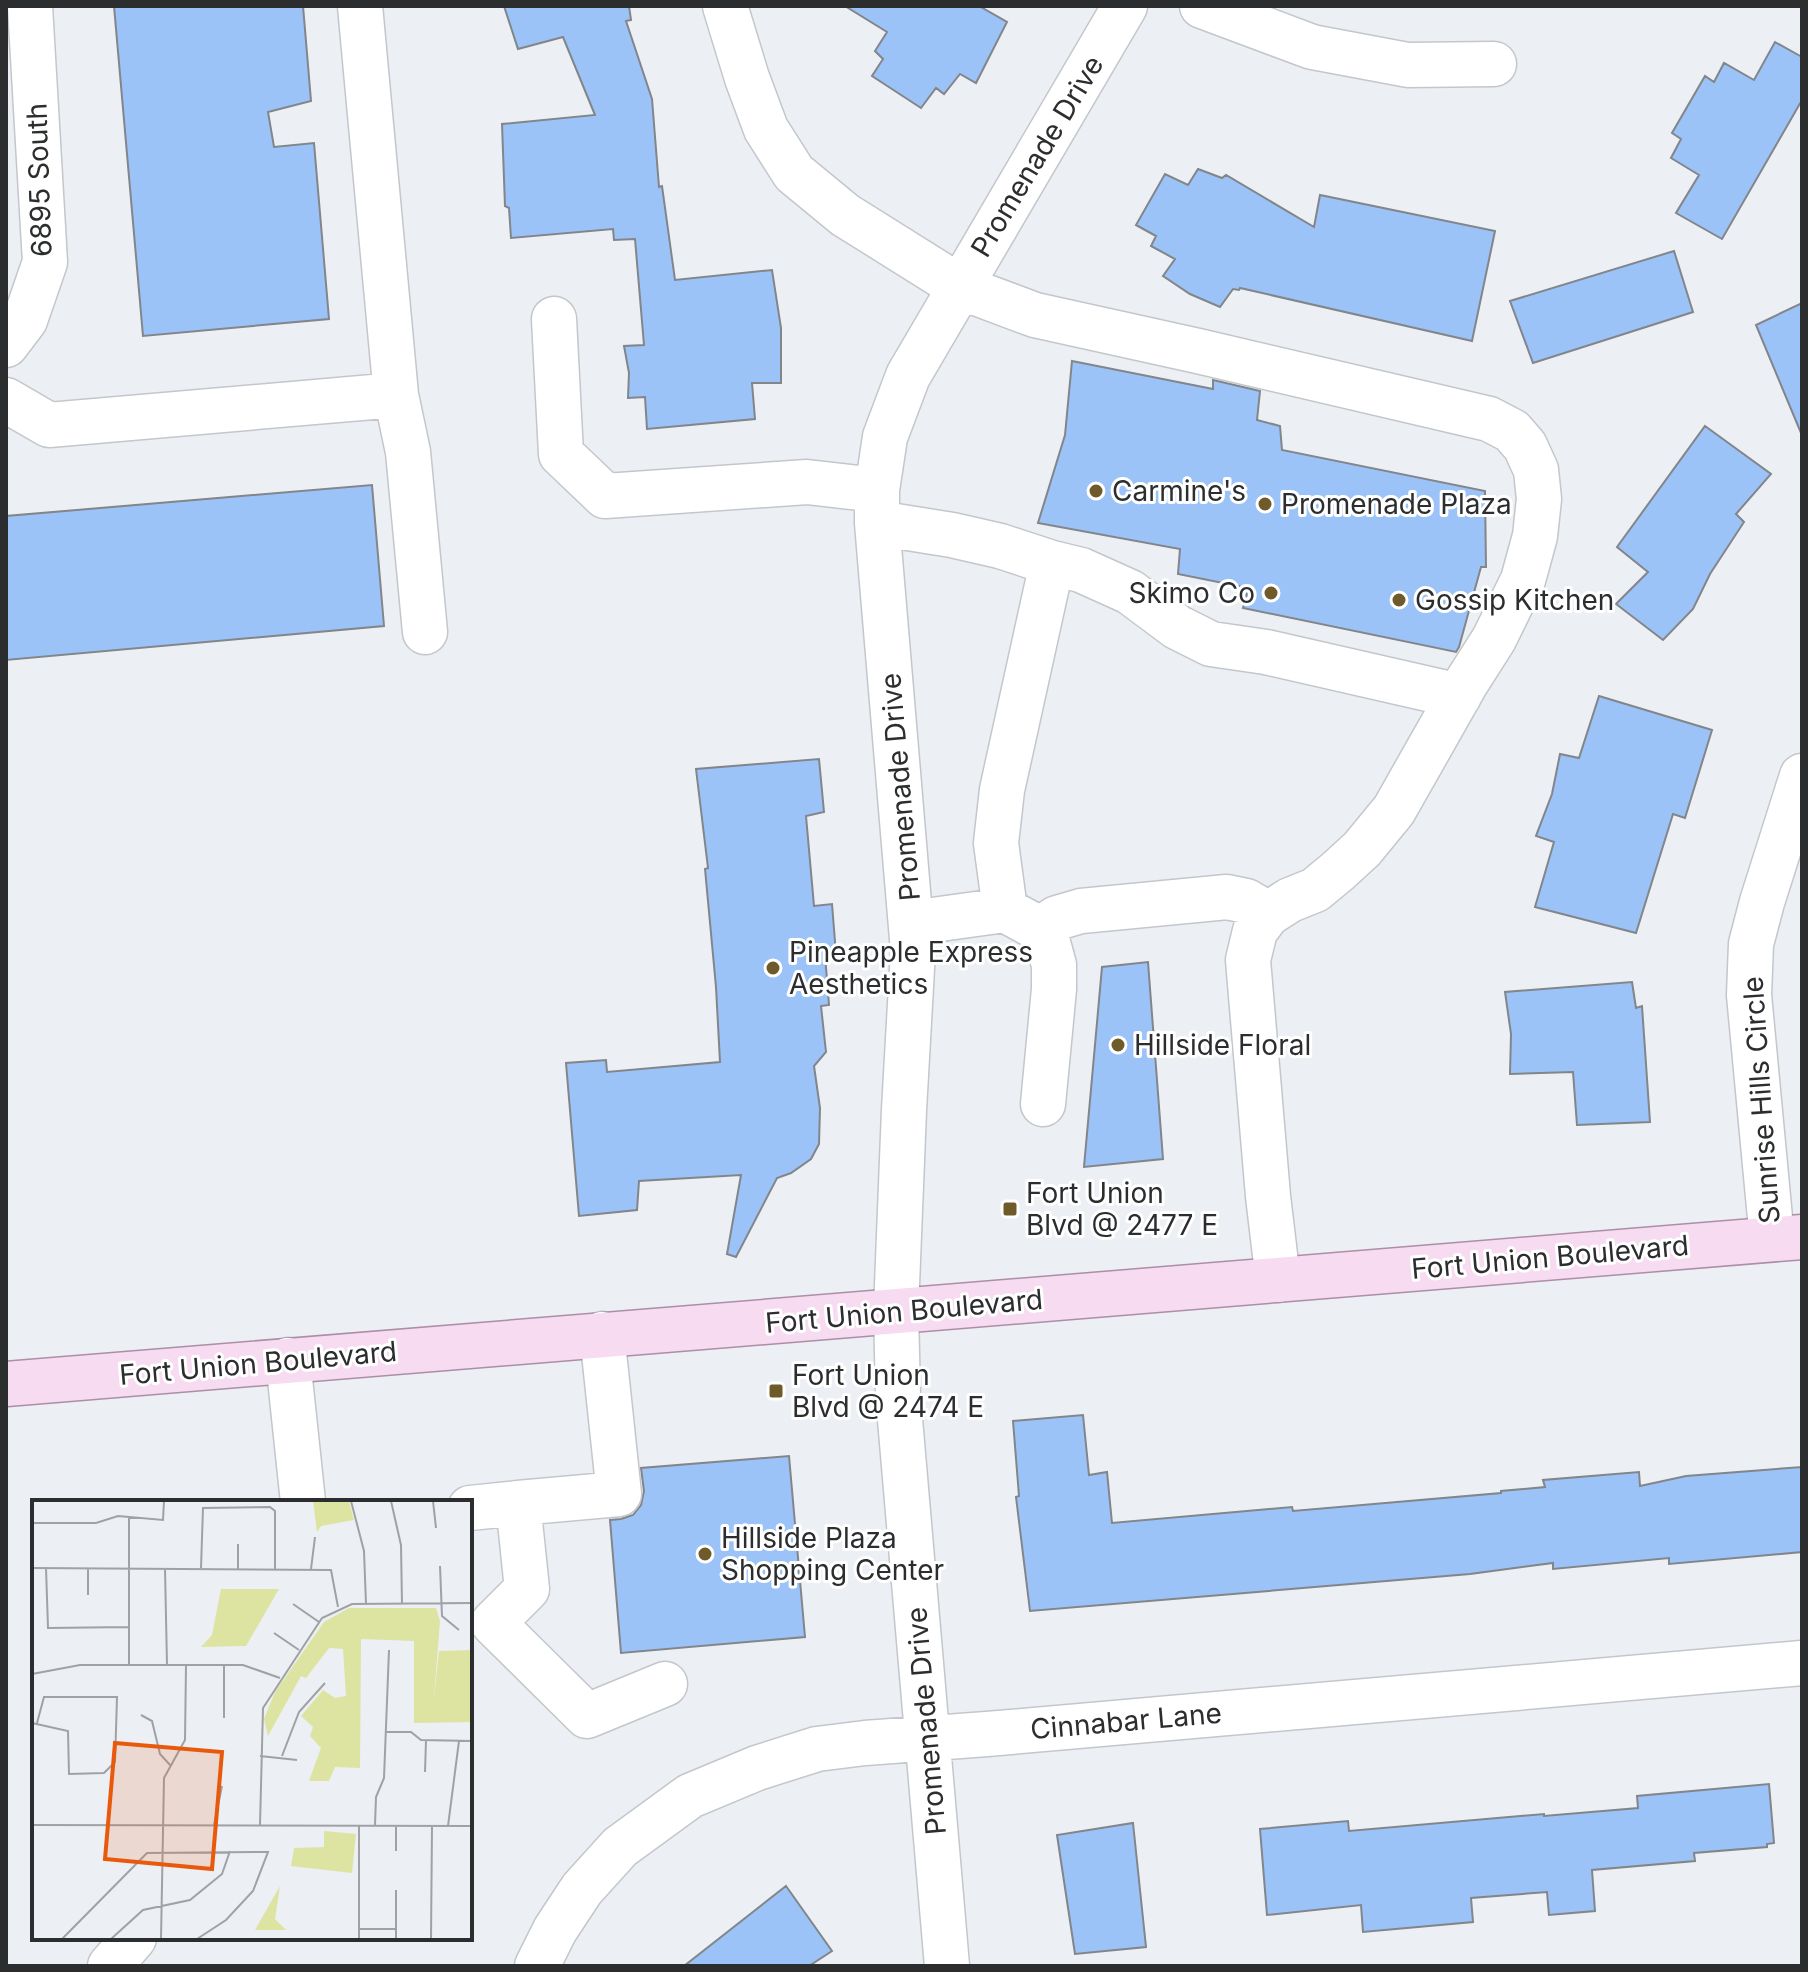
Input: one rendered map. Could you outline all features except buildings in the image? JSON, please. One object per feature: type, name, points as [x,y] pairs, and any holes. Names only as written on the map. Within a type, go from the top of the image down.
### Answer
[{"type":"main road","name":"Fort Union Boulevard","points":[[6,1384],[1787,1238]]},
{"type":"street","name":"6895 South","points":[[6,345],[25,320],[45,262],[30,6]]},
{"type":"street","points":[[360,6],[396,395],[408,452],[425,632]]},
{"type":"street","points":[[725,6],[766,129],[794,173],[845,215],[960,287],[1035,315],[1489,419],[1512,431],[1525,446],[1536,470],[1539,499],[1535,536],[1523,580],[1494,639],[1394,810],[1362,849],[1315,890],[1290,900],[1268,914],[1255,931],[1248,960],[1278,1280]]},
{"type":"street","name":"Promenade Drive","points":[[947,1966],[899,1410],[896,1310],[913,951],[877,506],[885,437],[908,376],[1125,6]]},
{"type":"street","points":[[1202,6],[1312,47],[1408,65],[1494,64]]},
{"type":"street","points":[[554,319],[561,454],[605,496],[807,482],[952,535],[1081,570],[1130,592],[1177,627],[1211,644],[1266,652],[1459,696]]},
{"type":"street","points":[[6,400],[49,425],[396,395]]},
{"type":"street","points":[[1043,1104],[1054,965],[1048,943],[1022,920],[996,843],[1002,790],[1052,563]]},
{"type":"street","name":"Sunrise Hills Circle","points":[[1787,1238],[1749,995],[1751,944],[1802,776]]},
{"type":"street","points":[[911,923],[1057,918],[1081,911],[1227,897],[1246,901],[1268,914]]},
{"type":"street","points":[[472,1508],[619,1494],[602,1334]]},
{"type":"street","points":[[288,1360],[303,1500]]},
{"type":"street","points":[[518,1503],[527,1589],[482,1634],[587,1716],[665,1684]]},
{"type":"street","name":"Cinnabar Lane","points":[[537,1966],[555,1930],[582,1889],[620,1847],[690,1796],[757,1768],[817,1749],[1802,1663]]},
{"type":"street","points":[[110,1966],[132,1940]]},
{"type":"place","name":"Carmine's","points":[[1096,491]]},
{"type":"place","name":"Promenade Plaza","points":[[1265,504]]},
{"type":"place","name":"Skimo Co","points":[[1271,593]]},
{"type":"place","name":"Gossip Kitchen","points":[[1399,600]]},
{"type":"place","name":"Pineapple Express Aesthetics","points":[[773,968]]},
{"type":"place","name":"Hillside Floral","points":[[1118,1045]]},
{"type":"place","name":"Fort Union Blvd @ 2477 E","points":[[1010,1209]]},
{"type":"place","name":"Fort Union Blvd @ 2474 E","points":[[776,1391]]},
{"type":"place","name":"Hillside Plaza Shopping Center","points":[[705,1554]]}]
